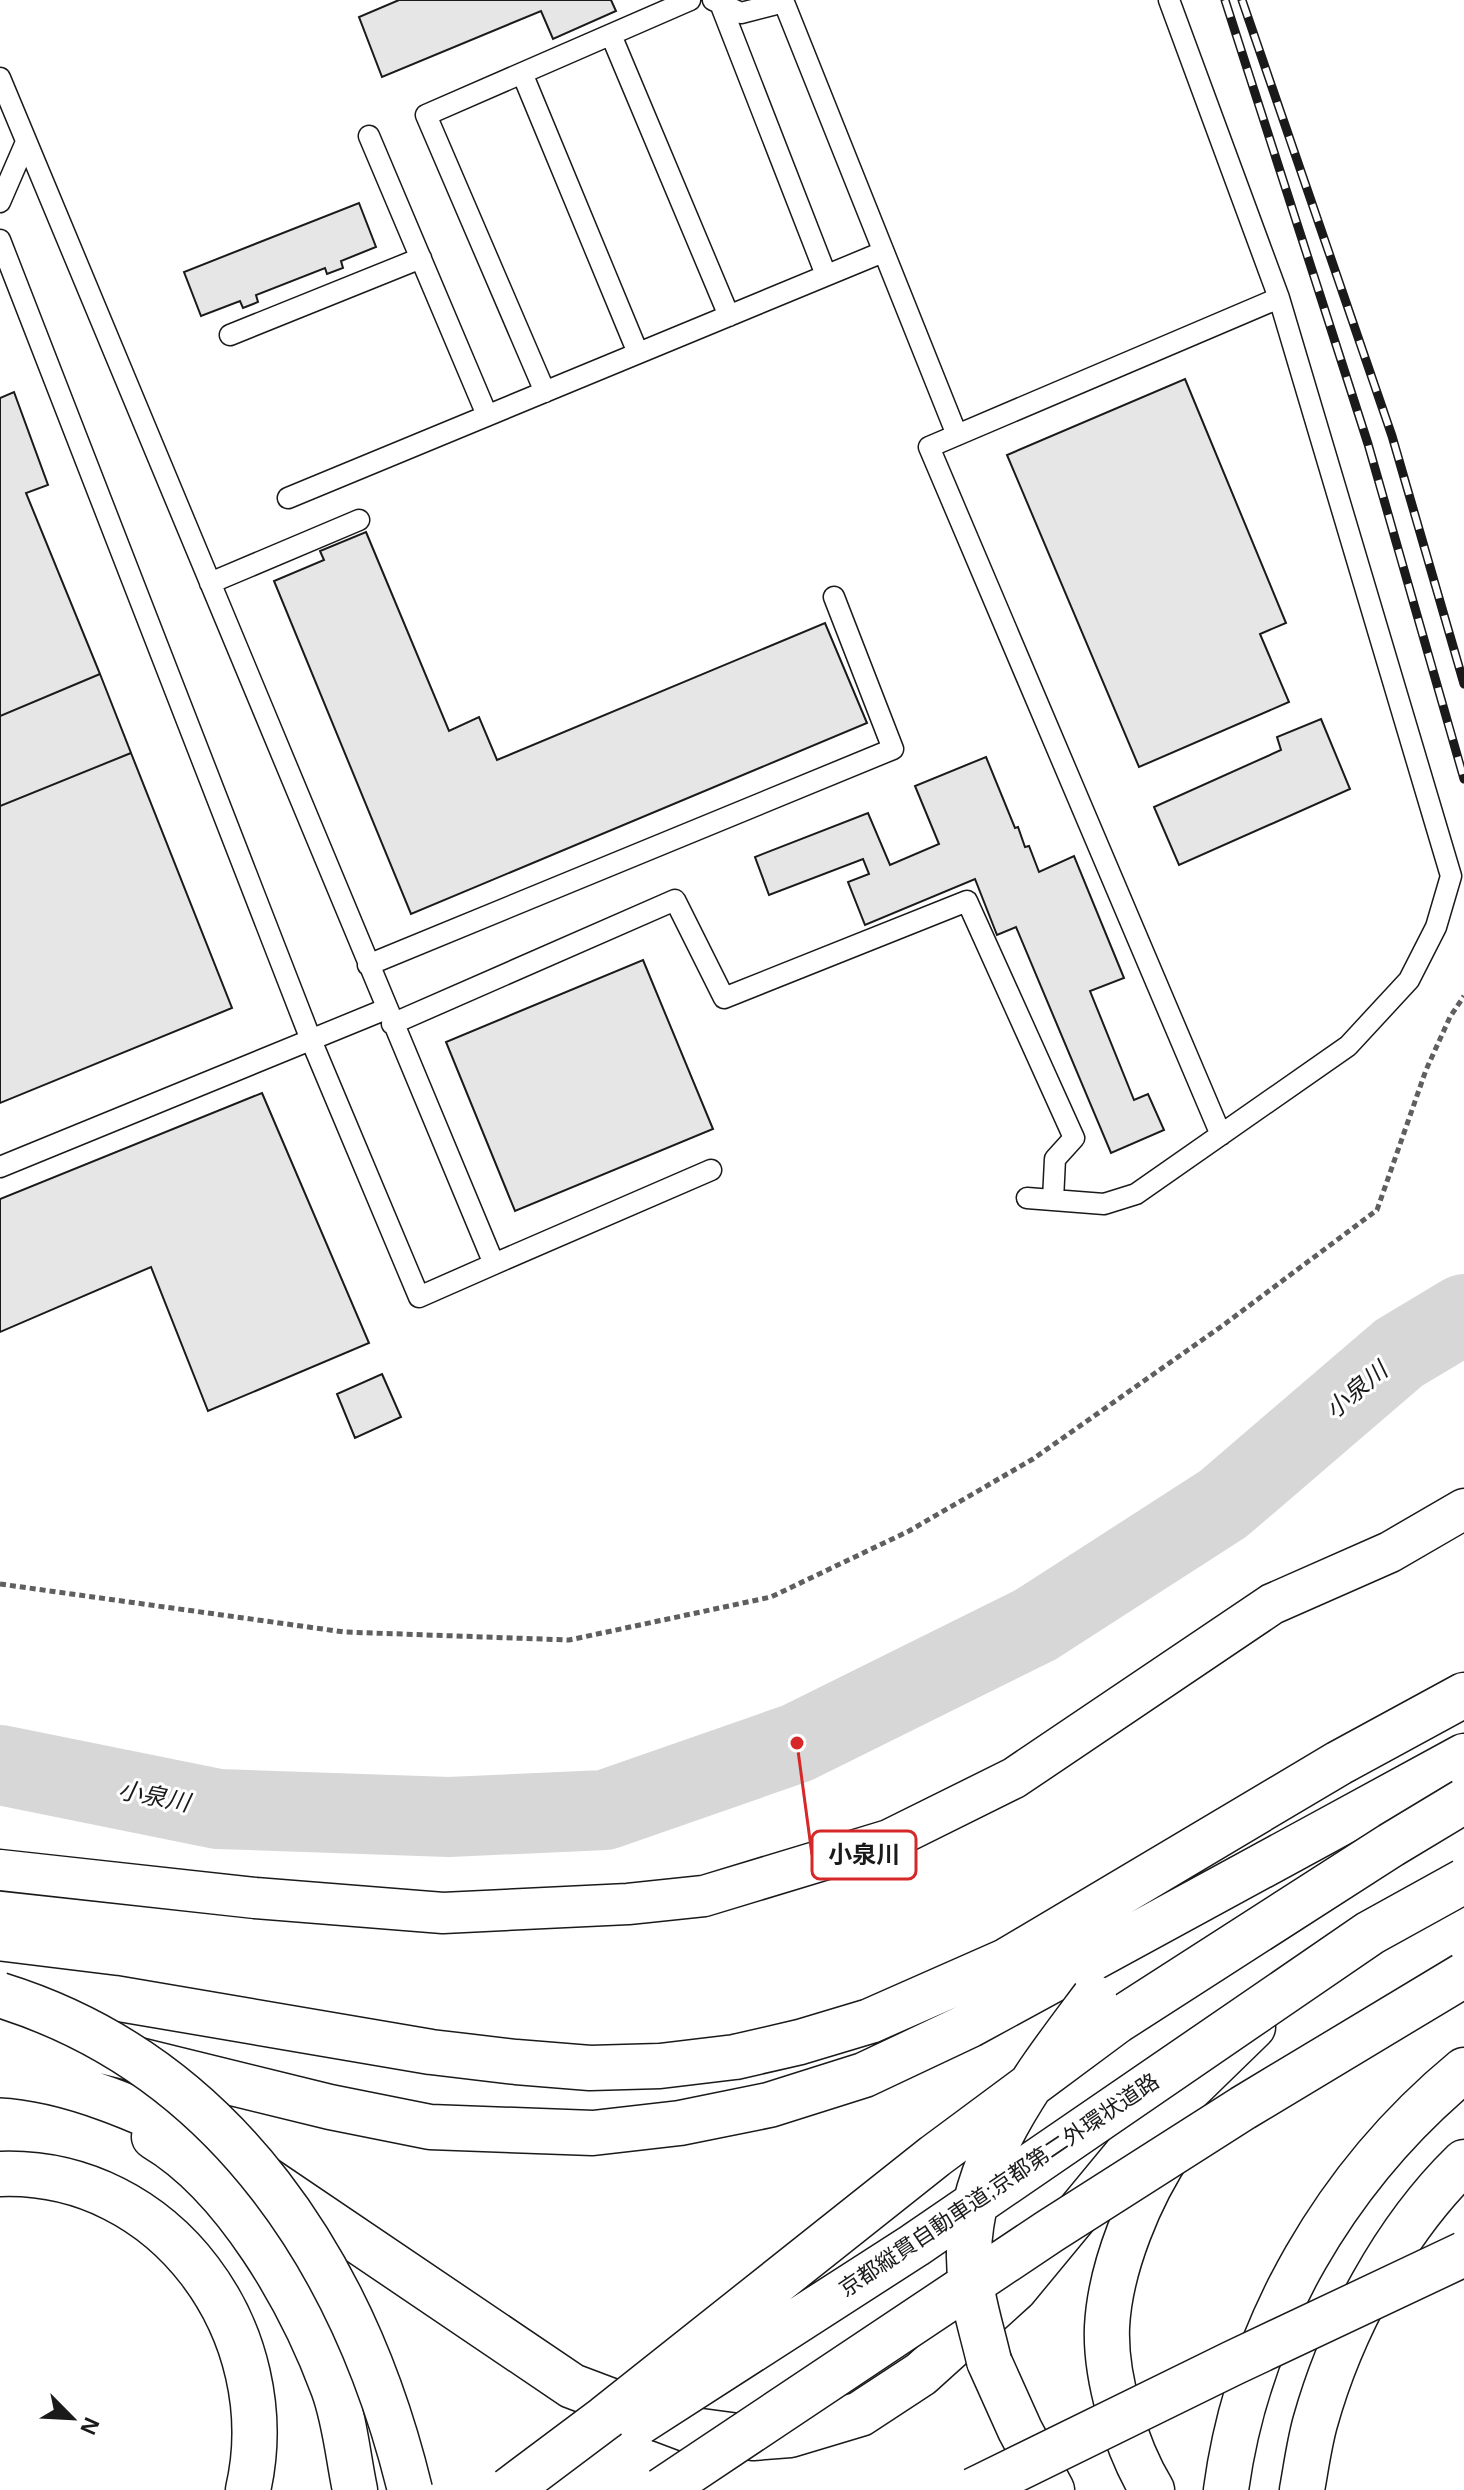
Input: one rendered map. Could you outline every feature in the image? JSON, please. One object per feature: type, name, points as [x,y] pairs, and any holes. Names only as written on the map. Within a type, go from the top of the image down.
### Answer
[{"type":"highway","points":[[0,1984],[114,1998],[431,2052],[516,2062],[604,2068],[660,2066],[735,2057],[870,2021],[1006,1961],[1339,1763],[1464,1695]]},
{"type":"highway","points":[[0,2033],[49,2038],[330,2107],[430,2127],[593,2133],[680,2123],[769,2105],[864,2075],[970,2025],[1464,1756]]},
{"type":"highway","points":[[509,2490],[617,2409],[935,2156],[1117,2021],[1464,1801]]},
{"type":"highway","points":[[0,2075],[70,2087],[163,2122],[220,2148],[572,2386],[686,2429],[753,2438],[790,2435],[860,2414],[921,2374],[1015,2289],[1143,2134],[1253,2027],[1394,1906],[1464,1867]]},
{"type":"highway","name":"京都縦貫自動車道;京都第二外環状道路","points":[[534,2490],[915,2245],[1370,1933],[1464,1881]]},
{"type":"highway","points":[[1052,2490],[1020,2430],[989,2361],[975,2301],[969,2255],[972,2214],[990,2162],[1017,2106],[1094,1997],[1154,1940],[1226,1886]]},
{"type":"highway","points":[[662,2490],[1050,2231],[1243,2108],[1464,1975]]},
{"type":"highway","points":[[0,1995],[72,2021],[124,2050],[178,2091],[267,2180],[303,2229],[335,2283],[353,2322],[382,2394],[410,2490]]},
{"type":"highway","points":[[1152,2490],[1128,2440],[1110,2371],[1107,2327],[1118,2269],[1131,2226],[1164,2161],[1253,2027]]},
{"type":"highway","points":[[1226,2490],[1230,2460],[1270,2328],[1298,2272],[1334,2209],[1379,2151],[1437,2092],[1464,2070]]},
{"type":"highway","points":[[70,2087],[167,2145],[205,2177],[250,2231],[290,2293],[334,2390],[355,2490]]},
{"type":"highway","points":[[1302,2490],[1315,2424],[1340,2350],[1374,2282],[1406,2231],[1464,2162]]},
{"type":"highway","points":[[16,2174],[90,2189],[129,2207],[163,2232],[191,2259],[212,2286],[230,2318],[253,2389],[254,2451],[248,2490]]},
{"type":"highway","points":[[1406,2231],[1464,2176]]},
{"type":"highway","points":[[974,2490],[1464,2254]]},
{"type":"street","points":[[0,1870],[255,1898],[443,1913],[628,1904],[704,1896],[889,1840],[1014,1778],[1272,1604],[1390,1552],[1464,1509]]},
{"type":"lane","points":[[545,392],[426,115],[690,0]]},
{"type":"lane","points":[[1027,1198],[1104,1204],[1136,1194],[1348,1046],[1409,980],[1436,927],[1451,876],[1279,298],[1169,0]]},
{"type":"lane","points":[[716,2],[741,13],[783,1],[957,435]]},
{"type":"lane","points":[[716,2],[826,275]]},
{"type":"lane","points":[[611,35],[729,316]]},
{"type":"lane","points":[[522,73],[638,353]]},
{"type":"lane","points":[[0,78],[494,1264]]},
{"type":"lane","points":[[369,136],[487,415]]},
{"type":"lane","points":[[0,202],[26,142]]},
{"type":"lane","points":[[0,240],[311,1040],[419,1297],[711,1170]]},
{"type":"lane","points":[[288,498],[883,252]]},
{"type":"lane","points":[[230,335],[421,258]]},
{"type":"lane","points":[[1221,1135],[929,447],[1279,298]]},
{"type":"lane","points":[[210,583],[359,520]]},
{"type":"lane","points":[[368,965],[893,749],[834,597]]},
{"type":"lane","points":[[0,1167],[311,1040],[389,1016],[675,900],[724,998],[967,901],[1074,1138],[1055,1159],[1053,1200]]},
{"type":"path","points":[[0,1584],[344,1632],[569,1640],[771,1597],[909,1531],[1033,1459],[1222,1326],[1377,1210],[1426,1070],[1450,1017],[1464,996]]},
{"type":"building","points":[[399,0],[611,0],[616,11],[553,39],[541,11],[382,77],[359,17]]},
{"type":"building","points":[[359,203],[376,247],[341,261],[343,268],[327,274],[325,268],[256,295],[258,302],[243,308],[240,301],[201,316],[184,272]]},
{"type":"building","points":[[1185,379],[1286,623],[1260,634],[1289,702],[1139,767],[1007,455]]},
{"type":"building","points":[[14,392],[48,485],[26,493],[100,674],[0,716],[0,398]]},
{"type":"building","points":[[366,532],[449,731],[479,717],[497,760],[825,623],[867,723],[411,914],[274,581],[324,560],[320,551]]},
{"type":"building","points":[[100,674],[131,753],[0,806],[0,716]]},
{"type":"building","points":[[1321,719],[1350,789],[1179,865],[1154,807],[1281,750],[1277,737]]},
{"type":"building","points":[[131,753],[232,1008],[0,1103],[0,806]]},
{"type":"building","points":[[986,757],[1015,828],[1018,827],[1025,847],[1029,846],[1039,872],[1074,856],[1124,978],[1090,991],[1134,1100],[1148,1094],[1164,1130],[1111,1153],[1016,927],[997,935],[975,879],[865,925],[848,882],[869,874],[863,859],[769,895],[755,857],[868,813],[890,865],[939,844],[915,786]]},
{"type":"building","points":[[643,960],[713,1129],[515,1211],[446,1042]]},
{"type":"building","points":[[262,1093],[369,1343],[208,1411],[151,1267],[0,1332],[0,1199]]},
{"type":"building","points":[[382,1374],[401,1417],[355,1438],[337,1394]]},
{"type":"waterway","name":"小泉川","points":[[0,1765],[218,1809],[449,1817],[605,1810],[797,1743],[1035,1625],[1223,1504],[1399,1353],[1464,1314]]},
{"type":"railway","points":[[1225,0],[1368,444],[1464,779]]},
{"type":"railway","points":[[1242,0],[1392,436],[1464,684]]},
{"type":"place","name":"小泉川","points":[[797,1743]]}]
